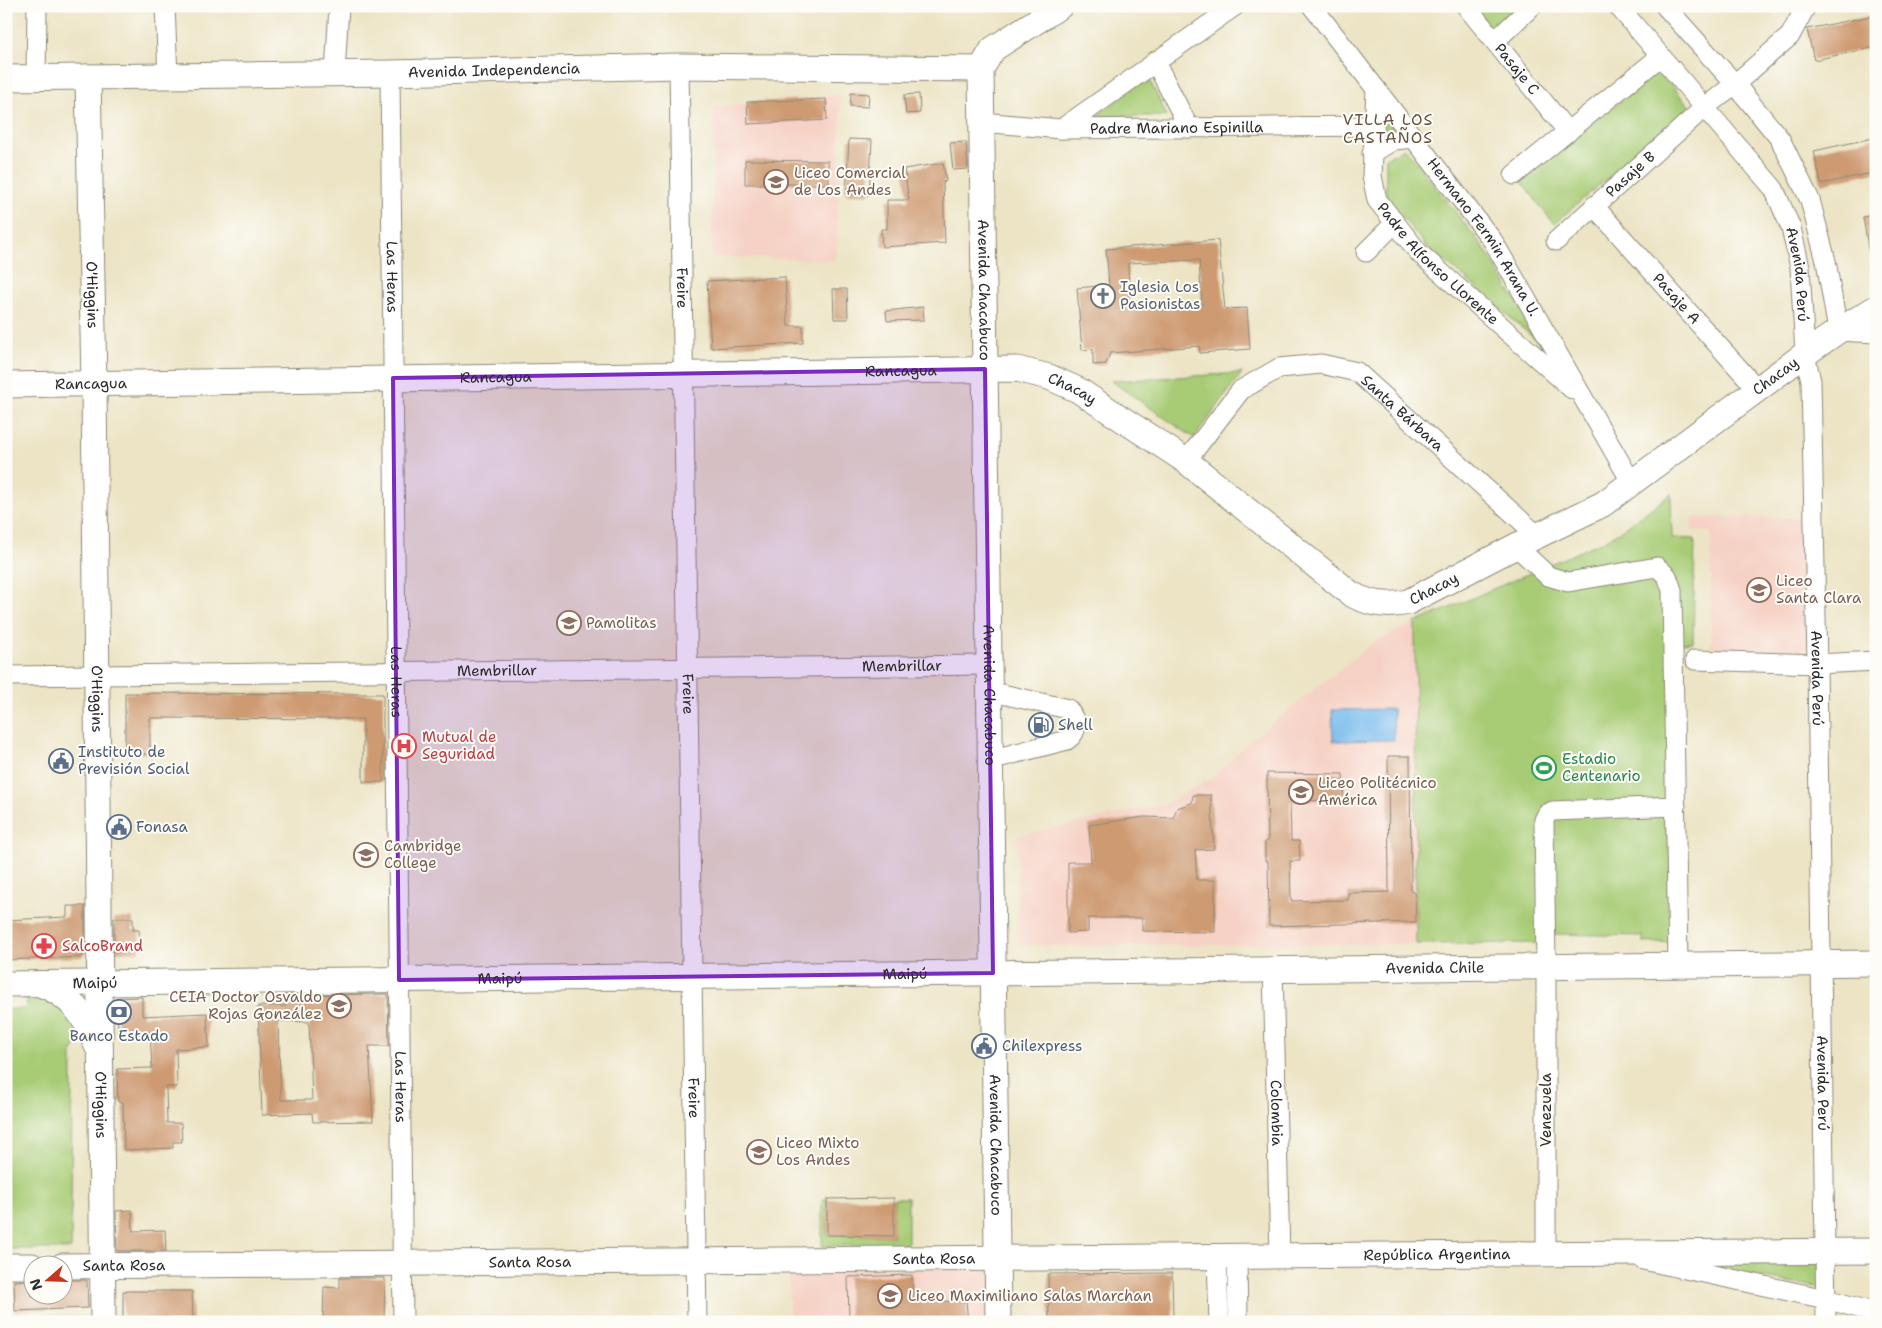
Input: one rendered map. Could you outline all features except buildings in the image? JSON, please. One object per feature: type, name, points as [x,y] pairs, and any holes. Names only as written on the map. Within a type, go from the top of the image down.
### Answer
[{"type":"main road","points":[[980,69],[993,49],[1060,6]]},
{"type":"main road","name":"Avenida Independencia","points":[[6,78],[336,74],[679,66],[980,69]]},
{"type":"main road","name":"Avenida Chacabuco","points":[[980,69],[998,1322]]},
{"type":"main road","name":"O'Higgins","points":[[88,77],[94,383],[103,1322]]},
{"type":"main road","name":"Chacay","points":[[985,369],[1025,371],[1049,377],[1065,383],[1091,398],[1186,461],[1342,588],[1360,599],[1389,605],[1408,602],[1603,504],[1805,354],[1876,308]]},
{"type":"main road","name":"Rancagua","points":[[6,385],[985,369]]},
{"type":"main road","name":"Avenida Chile","points":[[993,973],[1876,963]]},
{"type":"main road","name":"Maipú","points":[[6,984],[993,973]]},
{"type":"main road","points":[[36,983],[58,993],[81,1013],[90,1029],[101,1058]]},
{"type":"main road","points":[[72,1261],[76,1260],[89,1248],[102,1223]]},
{"type":"main road","name":"República Argentina","points":[[998,1259],[1876,1251]]},
{"type":"main road","name":"Santa Rosa","points":[[72,1266],[998,1259]]},
{"type":"main road","points":[[6,1266],[22,1266]]},
{"type":"street","points":[[36,78],[37,6]]},
{"type":"street","points":[[165,6],[168,76]]},
{"type":"street","points":[[336,74],[340,6]]},
{"type":"street","points":[[1061,129],[1235,6]]},
{"type":"street","name":"Hermano Fermin Arana U.","points":[[1312,6],[1493,240],[1632,483]]},
{"type":"street","name":"Pasaje C","points":[[1466,6],[1568,132]]},
{"type":"street","points":[[1495,41],[1532,6]]},
{"type":"street","name":"Avenida Perú","points":[[1618,6],[1774,189],[1791,228],[1800,268],[1805,354],[1811,381],[1826,1322]]},
{"type":"street","name":"Avenida Perú","points":[[1665,6],[1735,84],[1780,139],[1810,200],[1826,261],[1838,331]]},
{"type":"street","name":"Pasaje B","points":[[1556,241],[1704,108],[1790,36],[1806,6]]},
{"type":"street","points":[[1514,175],[1661,56]]},
{"type":"street","points":[[1155,61],[1189,128]]},
{"type":"street","name":"Freire","points":[[679,66],[697,1322]]},
{"type":"street","name":"Las Heras","points":[[390,73],[403,1322]]},
{"type":"street","name":"Padre Alfonso Llorente","points":[[1376,89],[1372,176],[1377,200],[1419,253],[1584,400]]},
{"type":"street","name":"Padre Mariano Espinilla","points":[[981,122],[1061,129],[1374,126]]},
{"type":"street","points":[[1372,152],[1394,140],[1414,138]]},
{"type":"street","name":"Pasaje A","points":[[1594,206],[1758,390]]},
{"type":"street","points":[[1366,252],[1395,223]]},
{"type":"street","points":[[1838,331],[1876,333]]},
{"type":"street","name":"Santa Bárbara","points":[[1186,461],[1241,390],[1279,368],[1321,364],[1357,372],[1527,541],[1548,576],[1568,582],[1657,567],[1667,576],[1672,590],[1676,806]]},
{"type":"street","points":[[1695,660],[1817,664],[1876,661]]},
{"type":"street","name":"Membrillar","points":[[6,676],[989,665]]},
{"type":"street","points":[[989,690],[1068,709],[1076,727],[1074,736],[1067,740],[990,760]]},
{"type":"street","points":[[1676,806],[1678,965]]},
{"type":"street","name":"Venezuela","points":[[1546,1254],[1544,820],[1547,814],[1553,811],[1676,806]]},
{"type":"street","name":"Colombia","points":[[1273,969],[1280,1256]]},
{"type":"street","points":[[1614,1253],[1826,1299],[1876,1313]]},
{"type":"street","points":[[1219,1322],[1227,1257]]},
{"type":"street","points":[[1227,1257],[1238,1322]]},
{"type":"highlighted area","points":[[985,369],[993,973],[399,980],[393,378]]},
{"type":"shaded area","name":"Liceo Comercial de Los Andes","points":[[841,95],[836,260],[712,257],[714,107]]},
{"type":"shaded area","name":"Liceo Santa Clara","points":[[1692,517],[1807,518],[1809,649],[1711,650],[1711,532],[1692,531]]},
{"type":"shaded area","name":"Liceo Politécnico América","points":[[1415,623],[1416,944],[1018,946],[1017,836],[1164,804],[1212,779],[1246,744],[1377,640]]},
{"type":"shaded area","name":"Liceo Maximiliano Salas Marchan","points":[[991,1268],[991,1322],[789,1322],[789,1270]]},
{"type":"green space","points":[[1472,6],[1515,6],[1516,8],[1492,29]]},
{"type":"green space","points":[[1659,70],[1690,107],[1554,224],[1521,181]]},
{"type":"green space","points":[[1148,77],[1167,116],[1097,116]]},
{"type":"green space","points":[[1383,112],[1396,131],[1381,137]]},
{"type":"green space","points":[[1405,148],[1484,248],[1544,347],[1457,271],[1429,250],[1386,197],[1386,158]]},
{"type":"green space","points":[[1242,373],[1194,438],[1111,381]]},
{"type":"green space","name":"Estadio Centenario","points":[[1671,494],[1672,538],[1695,539],[1693,642],[1673,644],[1675,942],[1643,943],[1643,936],[1553,934],[1552,943],[1416,944],[1415,623],[1610,538]]},
{"type":"green space","points":[[29,993],[49,995],[84,1034],[72,1051],[71,1249],[6,1249],[6,1009],[25,1009]]},
{"type":"green space","points":[[894,1198],[908,1198],[908,1245],[822,1246],[822,1199],[827,1199],[827,1235],[893,1236]]},
{"type":"green space","points":[[1819,1257],[1822,1288],[1664,1260]]},
{"type":"water","points":[[1393,709],[1394,740],[1333,741],[1332,710]]},
{"type":"place","name":"Liceo Comercial de Los Andes","points":[[776,182]]},
{"type":"place","name":"Iglesia Los Pasionistas","points":[[1103,296]]},
{"type":"place","name":"Liceo Santa Clara","points":[[1759,590]]},
{"type":"place","name":"Pamolitas","points":[[569,623]]},
{"type":"place","name":"Shell","points":[[1041,725]]},
{"type":"place","name":"Mutual de Seguridad","points":[[404,746]]},
{"type":"place","name":"Instituto de Previsión Social","points":[[61,761]]},
{"type":"place","name":"Estadio Centenario","points":[[1544,768]]},
{"type":"place","name":"Liceo Politécnico América","points":[[1301,792]]},
{"type":"place","name":"Fonasa","points":[[119,827]]},
{"type":"place","name":"Cambridge College","points":[[366,855]]},
{"type":"place","name":"SalcoBrand","points":[[44,946]]},
{"type":"place","name":"CEIA Doctor Osvaldo Rojas González","points":[[339,1006]]},
{"type":"place","name":"Banco Estado","points":[[119,1012]]},
{"type":"place","name":"Chilexpress","points":[[984,1046]]},
{"type":"place","name":"Liceo Mixto Los Andes","points":[[759,1152]]},
{"type":"place","name":"Liceo Maximiliano Salas Marchan","points":[[890,1296]]},
{"type":"district","name":"VILLA LOS CASTAÑOS","points":[[1388,128]]}]
